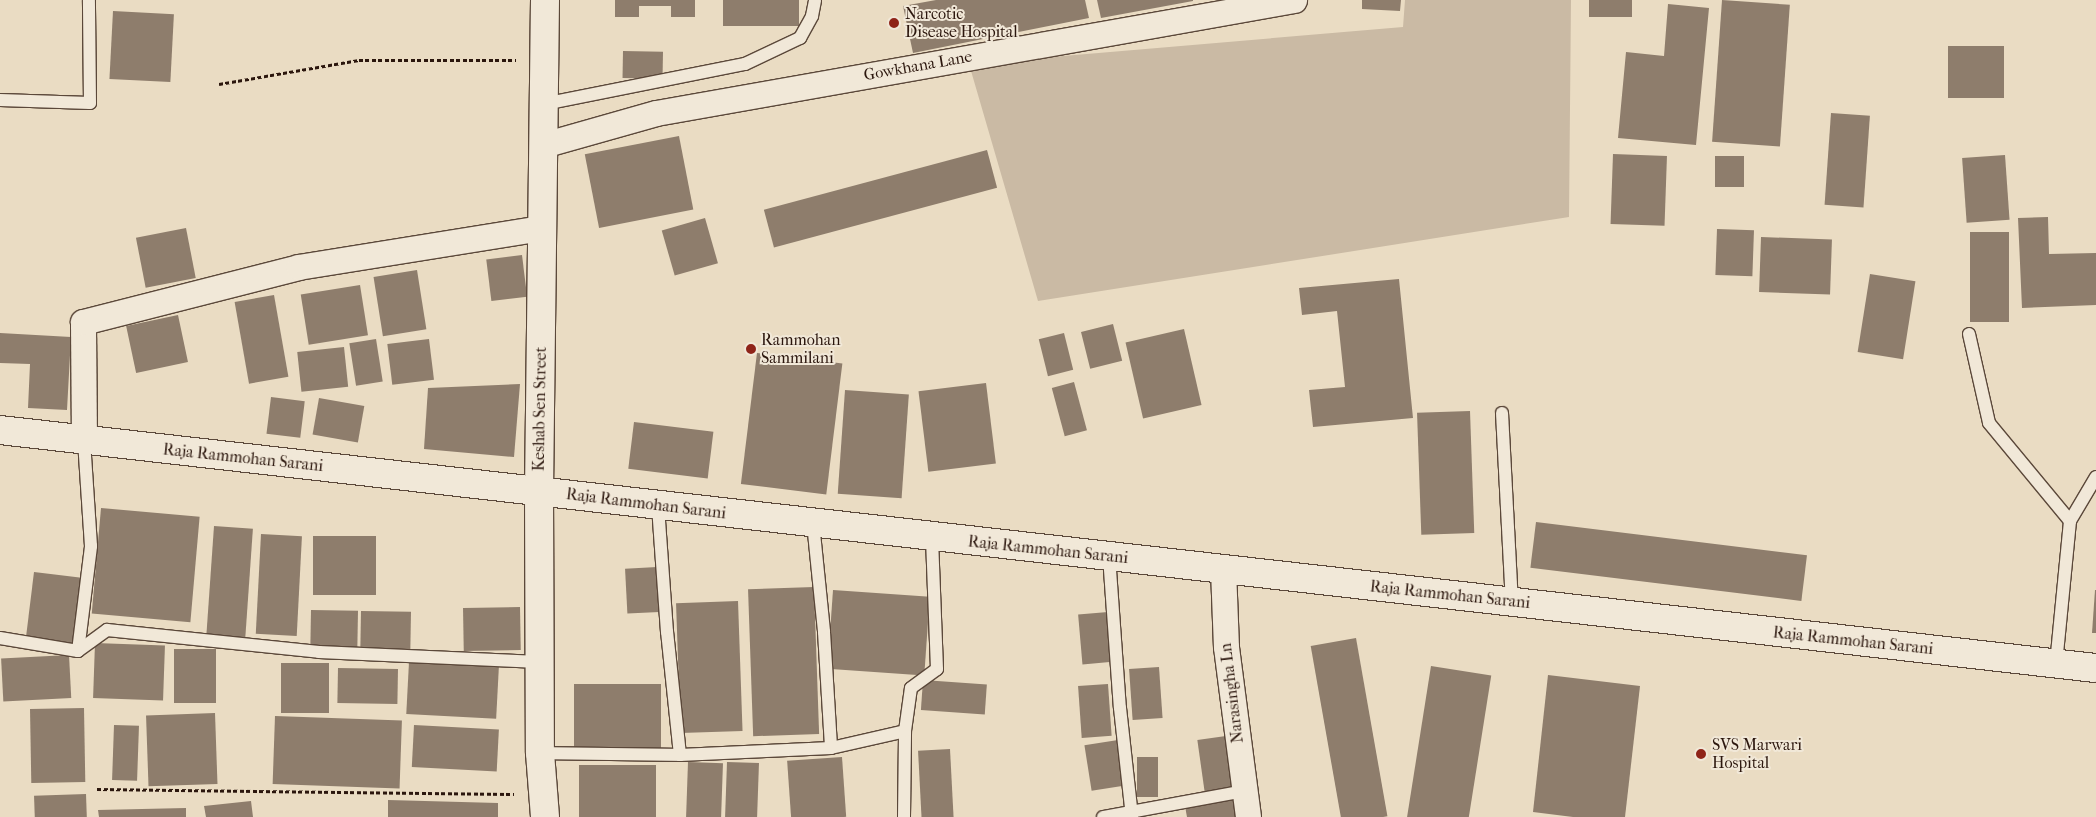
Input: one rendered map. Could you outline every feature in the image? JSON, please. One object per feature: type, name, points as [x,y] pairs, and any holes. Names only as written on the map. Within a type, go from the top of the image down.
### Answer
[{"type":"main road","name":"Keshab Sen Street","points":[[544,806],[540,753],[539,492],[545,0]]},
{"type":"main road","name":"Raja Rammohan Sarani","points":[[0,430],[2096,668]]},
{"type":"street","name":"Gowkhana Lane","points":[[543,144],[656,113],[1294,0]]},
{"type":"street","points":[[84,440],[83,322],[298,268],[542,228]]},
{"type":"street","name":"Narasingha Ln","points":[[1224,569],[1226,647],[1248,817]]},
{"type":"lane","points":[[0,100],[90,104],[89,0]]},
{"type":"lane","points":[[544,104],[746,64],[800,38],[812,16],[815,0]]},
{"type":"lane","points":[[1969,334],[1989,423],[2070,521]]},
{"type":"lane","points":[[1502,413],[1512,602]]},
{"type":"lane","points":[[78,650],[91,546],[84,440]]},
{"type":"lane","points":[[2056,664],[2070,521],[2096,477]]},
{"type":"lane","points":[[658,505],[680,756]]},
{"type":"lane","points":[[813,523],[824,632],[831,748]]},
{"type":"lane","points":[[904,817],[905,731],[911,688],[937,669],[932,537]]},
{"type":"lane","points":[[1109,556],[1120,708],[1132,814]]},
{"type":"lane","points":[[0,638],[78,650],[107,630],[319,652],[539,662]]},
{"type":"lane","points":[[540,753],[680,756],[831,748],[905,731]]},
{"type":"lane","points":[[1103,817],[1132,814],[1245,791]]},
{"type":"path","points":[[219,84],[359,60],[544,60]]},
{"type":"path","points":[[97,789],[544,806]]},
{"type":"shaded area","points":[[1405,0],[1571,0],[1569,217],[1038,301],[969,64],[1403,27]]},
{"type":"building","points":[[615,0],[695,0],[695,17],[671,17],[671,6],[639,6],[639,17],[615,17]]},
{"type":"building","points":[[723,0],[799,0],[799,26],[723,26]]},
{"type":"building","points":[[936,0],[1085,0],[1089,18],[913,53],[903,6]]},
{"type":"building","points":[[1097,0],[1193,0],[1193,1],[1101,18]]},
{"type":"building","points":[[1362,0],[1401,0],[1400,11],[1362,9]]},
{"type":"building","points":[[1589,0],[1632,0],[1632,17],[1589,17]]},
{"type":"building","points":[[1722,0],[1790,5],[1780,146],[1712,142]]},
{"type":"building","points":[[1668,4],[1709,8],[1696,145],[1618,138],[1626,52],[1664,56]]},
{"type":"building","points":[[113,11],[174,14],[170,82],[109,79]]},
{"type":"building","points":[[1948,46],[2004,46],[2004,98],[1948,98]]},
{"type":"building","points":[[623,51],[663,52],[663,79],[623,78]]},
{"type":"building","points":[[1831,113],[1870,116],[1863,207],[1825,205]]},
{"type":"building","points":[[679,136],[693,210],[599,228],[585,154]]},
{"type":"building","points":[[987,150],[997,188],[774,247],[764,210]]},
{"type":"building","points":[[1613,154],[1667,156],[1665,226],[1611,224]]},
{"type":"building","points":[[2005,155],[2010,220],[1967,223],[1962,158]]},
{"type":"building","points":[[1715,156],[1744,156],[1744,187],[1715,187]]},
{"type":"building","points":[[2048,217],[2049,254],[2096,253],[2096,305],[2022,308],[2018,218]]},
{"type":"building","points":[[705,218],[718,263],[675,276],[662,230]]},
{"type":"building","points":[[186,228],[196,278],[146,288],[136,238]]},
{"type":"building","points":[[1717,229],[1754,230],[1752,276],[1715,275]]},
{"type":"building","points":[[1970,232],[2009,232],[2009,322],[1970,322]]},
{"type":"building","points":[[1761,237],[1832,239],[1830,294],[1759,292]]},
{"type":"building","points":[[522,255],[527,297],[491,301],[486,259]]},
{"type":"building","points":[[417,270],[426,329],[383,336],[374,277]]},
{"type":"building","points":[[1870,274],[1915,281],[1903,359],[1858,352]]},
{"type":"building","points":[[1399,279],[1413,418],[1313,427],[1309,390],[1345,387],[1337,311],[1302,315],[1299,288]]},
{"type":"building","points":[[360,285],[368,335],[309,345],[301,294]]},
{"type":"building","points":[[274,295],[288,377],[249,384],[235,302]]},
{"type":"building","points":[[178,315],[188,362],[136,373],[126,326]]},
{"type":"building","points":[[1113,324],[1122,361],[1090,369],[1081,332]]},
{"type":"building","points":[[1184,329],[1202,405],[1143,418],[1126,342]]},
{"type":"building","points":[[0,333],[71,337],[67,410],[28,408],[30,364],[0,363]]},
{"type":"building","points":[[1064,333],[1073,370],[1048,376],[1039,339]]},
{"type":"building","points":[[376,339],[383,381],[356,386],[349,343]]},
{"type":"building","points":[[429,339],[434,380],[392,385],[387,344]]},
{"type":"building","points":[[344,347],[348,387],[301,392],[297,352]]},
{"type":"building","points":[[757,353],[842,363],[826,494],[741,484]]},
{"type":"building","points":[[1074,382],[1087,430],[1065,436],[1052,388]]},
{"type":"building","points":[[986,383],[996,463],[928,472],[919,391]]},
{"type":"building","points":[[520,384],[514,457],[424,449],[428,388]]},
{"type":"building","points":[[845,390],[909,394],[902,498],[838,494]]},
{"type":"building","points":[[271,397],[305,401],[300,438],[266,434]]},
{"type":"building","points":[[319,398],[364,406],[358,442],[313,434]]},
{"type":"building","points":[[1470,411],[1474,533],[1421,535],[1417,413]]},
{"type":"building","points":[[634,422],[713,432],[708,478],[628,469]]},
{"type":"building","points":[[101,508],[200,517],[190,622],[92,614]]},
{"type":"building","points":[[1536,522],[1807,555],[1801,601],[1530,568]]},
{"type":"building","points":[[214,526],[253,529],[245,639],[206,637]]},
{"type":"building","points":[[261,534],[302,536],[297,636],[256,634]]},
{"type":"building","points":[[313,536],[376,536],[376,595],[313,595]]},
{"type":"building","points":[[657,567],[659,612],[627,614],[625,569]]},
{"type":"building","points":[[34,572],[84,578],[75,646],[26,639]]},
{"type":"building","points":[[814,587],[819,734],[753,736],[748,589]]},
{"type":"building","points":[[833,590],[930,597],[924,676],[827,669]]},
{"type":"building","points":[[2095,590],[2096,633],[2092,633]]},
{"type":"building","points":[[738,601],[743,731],[681,733],[676,603]]},
{"type":"building","points":[[520,607],[521,650],[464,651],[463,608]]},
{"type":"building","points":[[311,610],[358,611],[357,648],[310,647]]},
{"type":"building","points":[[361,611],[411,612],[410,650],[360,649]]},
{"type":"building","points":[[1108,612],[1112,662],[1082,664],[1078,615]]},
{"type":"building","points":[[1356,638],[1387,816],[1341,817],[1311,646]]},
{"type":"building","points":[[95,643],[165,645],[163,700],[93,698]]},
{"type":"building","points":[[174,649],[216,649],[216,703],[174,703]]},
{"type":"building","points":[[69,655],[71,698],[3,701],[1,659]]},
{"type":"building","points":[[409,662],[499,667],[496,719],[406,714]]},
{"type":"building","points":[[281,663],[329,663],[329,713],[281,713]]},
{"type":"building","points":[[1431,666],[1491,676],[1469,817],[1407,817]]},
{"type":"building","points":[[1159,667],[1163,718],[1133,720],[1129,669]]},
{"type":"building","points":[[338,668],[398,669],[397,704],[337,703]]},
{"type":"building","points":[[1548,675],[1640,686],[1625,817],[1573,817],[1533,812]]},
{"type":"building","points":[[923,680],[987,684],[985,714],[921,710]]},
{"type":"building","points":[[574,684],[661,684],[661,750],[574,750]]},
{"type":"building","points":[[1108,684],[1112,736],[1082,738],[1078,686]]},
{"type":"building","points":[[84,708],[85,782],[31,783],[30,709]]},
{"type":"building","points":[[215,713],[217,784],[149,786],[146,715]]},
{"type":"building","points":[[275,716],[402,720],[400,788],[273,784]]},
{"type":"building","points":[[114,725],[139,726],[137,781],[112,780]]},
{"type":"building","points":[[414,725],[499,729],[497,771],[412,767]]},
{"type":"building","points":[[1233,735],[1240,787],[1205,792],[1197,740]]},
{"type":"building","points":[[1118,740],[1125,785],[1092,791],[1084,745]]},
{"type":"building","points":[[950,749],[954,817],[922,817],[918,751]]},
{"type":"building","points":[[842,757],[846,817],[791,817],[787,761]]},
{"type":"building","points":[[1137,757],[1158,757],[1158,797],[1137,797]]},
{"type":"building","points":[[688,762],[723,763],[721,817],[686,817]]},
{"type":"building","points":[[727,762],[759,763],[757,817],[725,817]]},
{"type":"building","points":[[579,765],[656,765],[656,817],[579,817]]},
{"type":"building","points":[[86,794],[87,817],[35,817],[34,796]]},
{"type":"building","points":[[1236,798],[1239,817],[1187,817],[1185,806]]},
{"type":"building","points":[[388,800],[498,803],[498,817],[388,817]]},
{"type":"building","points":[[251,801],[253,817],[206,817],[204,806]]},
{"type":"building","points":[[186,808],[186,817],[99,817],[98,810]]},
{"type":"place","name":"Narcotic Disease Hospital","points":[[894,23]]},
{"type":"place","name":"Rammohan Sammilani","points":[[751,349]]},
{"type":"place","name":"SVS Marwari Hospital","points":[[1701,754]]}]
